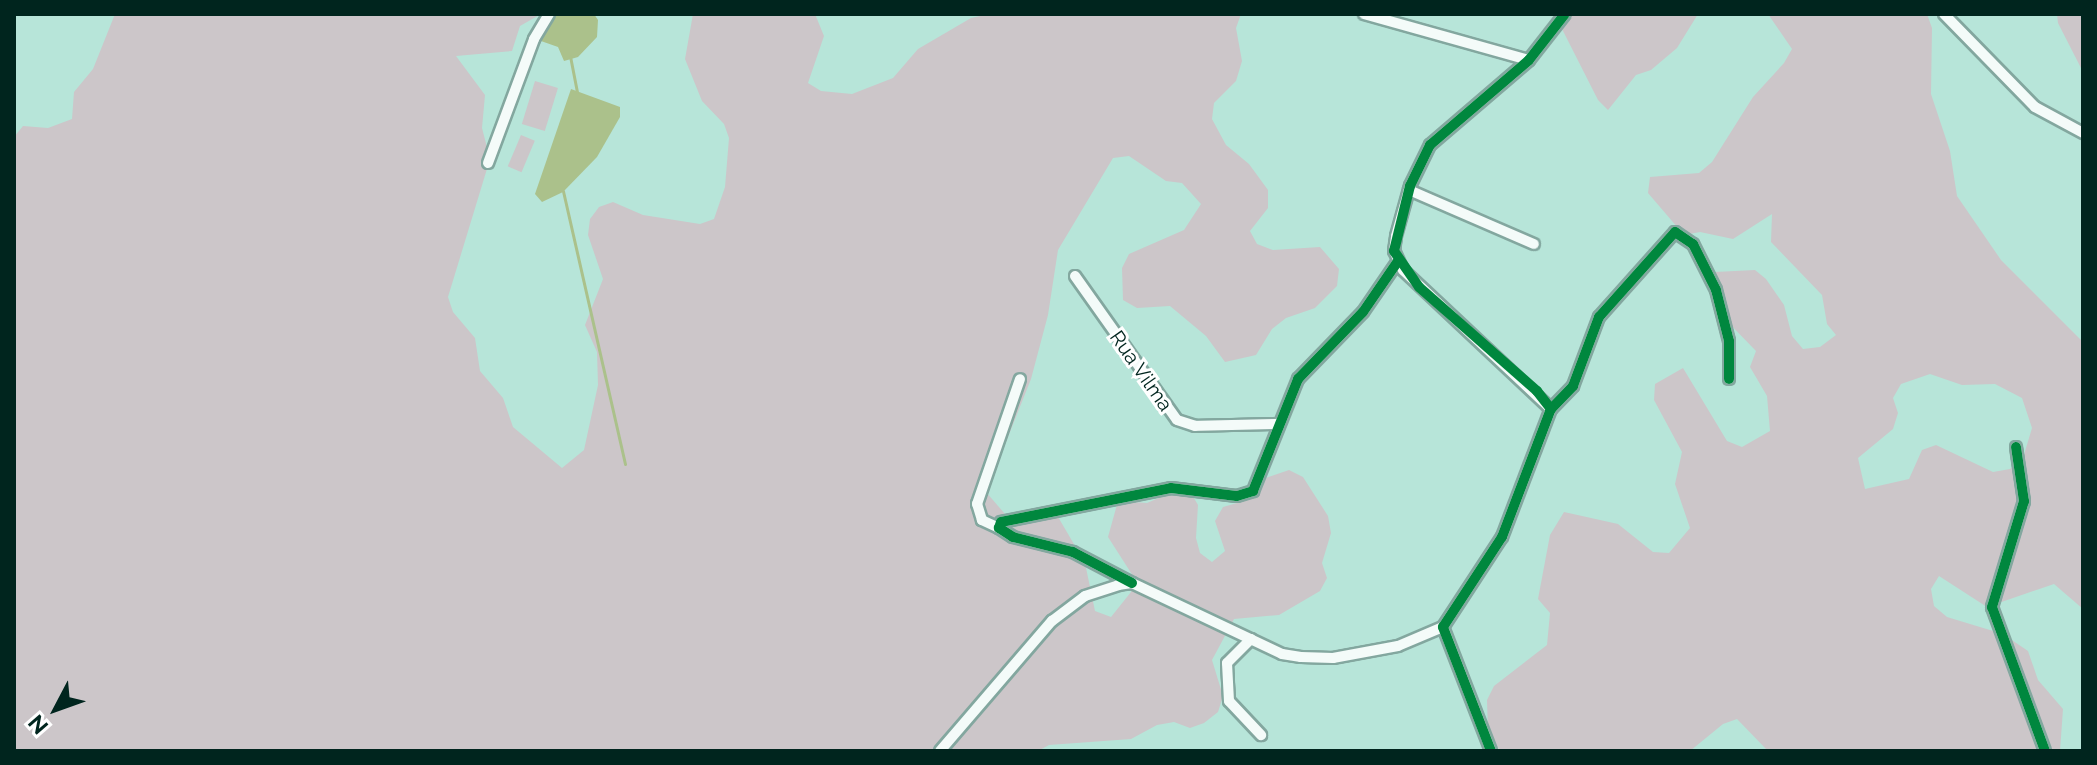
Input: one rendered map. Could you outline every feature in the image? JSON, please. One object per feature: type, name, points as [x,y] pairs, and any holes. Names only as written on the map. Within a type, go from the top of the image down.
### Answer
[{"type":"street","points":[[488,163],[534,39],[549,14]]},
{"type":"street","points":[[1364,14],[1529,60]]},
{"type":"street","points":[[999,528],[1009,517],[1171,488],[1237,496],[1253,491],[1279,424],[1311,360],[1363,312],[1398,261],[1396,236],[1409,190],[1437,136],[1529,60],[1565,14]]},
{"type":"street","points":[[1944,14],[2035,107],[2083,133]]},
{"type":"street","points":[[1409,190],[1534,244]]},
{"type":"street","points":[[1020,379],[977,504],[986,525],[999,528],[1013,537],[1073,552],[1282,654],[1333,658],[1398,646],[1443,627],[1502,537],[1551,409],[1573,386],[1599,317],[1667,235],[1675,232],[1693,244],[1716,290],[1729,341],[1729,379]]},
{"type":"street","points":[[1398,261],[1551,409]]},
{"type":"street","name":"Rua Vilma","points":[[1075,276],[1177,420],[1195,426],[1279,424]]},
{"type":"street","points":[[2016,447],[2024,501],[1992,607],[2045,751]]},
{"type":"street","points":[[940,751],[1015,659],[1067,607],[1101,589],[1132,583]]},
{"type":"street","points":[[1443,627],[1491,751]]},
{"type":"street","points":[[1251,639],[1227,663],[1229,701],[1261,735]]},
{"type":"shaded area","points":[[115,14],[541,14],[520,26],[512,51],[456,56],[485,95],[482,128],[490,159],[448,297],[453,312],[475,338],[480,371],[503,398],[513,427],[562,468],[584,450],[598,385],[597,352],[585,325],[603,279],[588,235],[590,219],[599,207],[613,202],[643,215],[700,224],[714,219],[725,187],[729,138],[724,124],[702,101],[685,59],[693,14],[815,14],[824,36],[808,83],[821,91],[852,94],[893,78],[918,49],[971,18],[989,14],[1241,14],[1236,28],[1242,61],[1236,81],[1214,103],[1212,119],[1226,145],[1249,164],[1268,190],[1268,208],[1250,231],[1257,244],[1273,250],[1320,247],[1339,269],[1337,286],[1315,308],[1286,318],[1272,329],[1256,355],[1225,362],[1206,336],[1170,306],[1137,308],[1123,300],[1122,268],[1129,254],[1184,230],[1201,204],[1182,183],[1166,181],[1129,156],[1113,158],[1058,250],[1048,315],[1031,379],[986,492],[1005,514],[1054,510],[1085,563],[1095,611],[1111,617],[1131,592],[1133,576],[1108,537],[1118,501],[1147,503],[1175,491],[1191,493],[1198,505],[1196,538],[1200,553],[1212,562],[1225,551],[1215,521],[1223,507],[1237,503],[1260,480],[1289,470],[1303,477],[1328,516],[1331,533],[1322,563],[1327,578],[1320,591],[1279,615],[1234,619],[1212,660],[1223,696],[1218,712],[1204,723],[1190,728],[1174,722],[1157,725],[1131,739],[1049,745],[1038,751],[14,751],[14,137],[23,126],[48,128],[72,119],[74,92],[93,69]]},
{"type":"shaded area","points":[[557,14],[594,14],[598,20],[597,37],[578,57],[564,61],[558,47],[541,41]]},
{"type":"shaded area","points":[[1569,14],[1698,14],[1677,48],[1651,70],[1636,75],[1608,110],[1598,100],[1561,27]]},
{"type":"shaded area","points":[[1768,14],[1927,14],[1932,28],[1931,94],[1950,151],[1957,196],[2001,260],[2083,342],[2083,609],[2054,584],[1987,607],[1939,576],[1931,589],[1934,606],[1947,617],[2003,634],[2028,651],[2038,680],[2063,709],[2060,751],[1768,751],[1737,719],[1723,724],[1690,751],[1500,751],[1488,733],[1487,700],[1494,686],[1547,645],[1550,613],[1538,599],[1550,535],[1564,512],[1618,524],[1653,552],[1669,553],[1690,528],[1675,484],[1682,452],[1654,400],[1655,384],[1683,368],[1727,441],[1742,447],[1770,431],[1767,396],[1750,367],[1756,351],[1722,316],[1706,285],[1715,272],[1755,270],[1766,279],[1784,305],[1792,336],[1803,349],[1820,347],[1836,335],[1827,324],[1822,295],[1771,242],[1772,214],[1733,239],[1700,232],[1684,235],[1648,193],[1650,177],[1699,173],[1712,162],[1753,97],[1784,63],[1792,49]],"holes":[[[1930,374],[1962,385],[1995,384],[2022,398],[2032,428],[2023,458],[2010,469],[1993,472],[1936,445],[1922,450],[1909,479],[1865,489],[1858,458],[1893,429],[1898,413],[1893,398],[1901,384]]]},
{"type":"shaded area","points":[[2057,14],[2083,14],[2083,72],[2058,23]]},
{"type":"shaded area","points":[[535,81],[558,88],[545,131],[522,124]]},
{"type":"shaded area","points":[[571,89],[620,107],[620,117],[597,157],[563,192],[542,202],[535,194]]},
{"type":"shaded area","points":[[521,135],[535,141],[522,172],[508,166]]},
{"type":"waterway","points":[[570,56],[577,92]]},
{"type":"waterway","points":[[563,191],[625,464]]},
{"type":"cycle path","points":[[1491,751],[1443,627],[1502,537],[1551,409],[1537,391],[1419,287],[1394,251],[1410,186],[1430,145],[1529,60],[1565,14]]},
{"type":"cycle path","points":[[1551,409],[1573,386],[1599,317],[1675,232],[1693,244],[1716,290],[1729,341],[1729,379]]},
{"type":"cycle path","points":[[1132,583],[1073,552],[1013,537],[999,528],[1001,522],[1171,488],[1237,496],[1253,491],[1298,379],[1363,312],[1398,261]]},
{"type":"cycle path","points":[[2016,447],[2024,501],[1992,607],[2045,751]]}]
